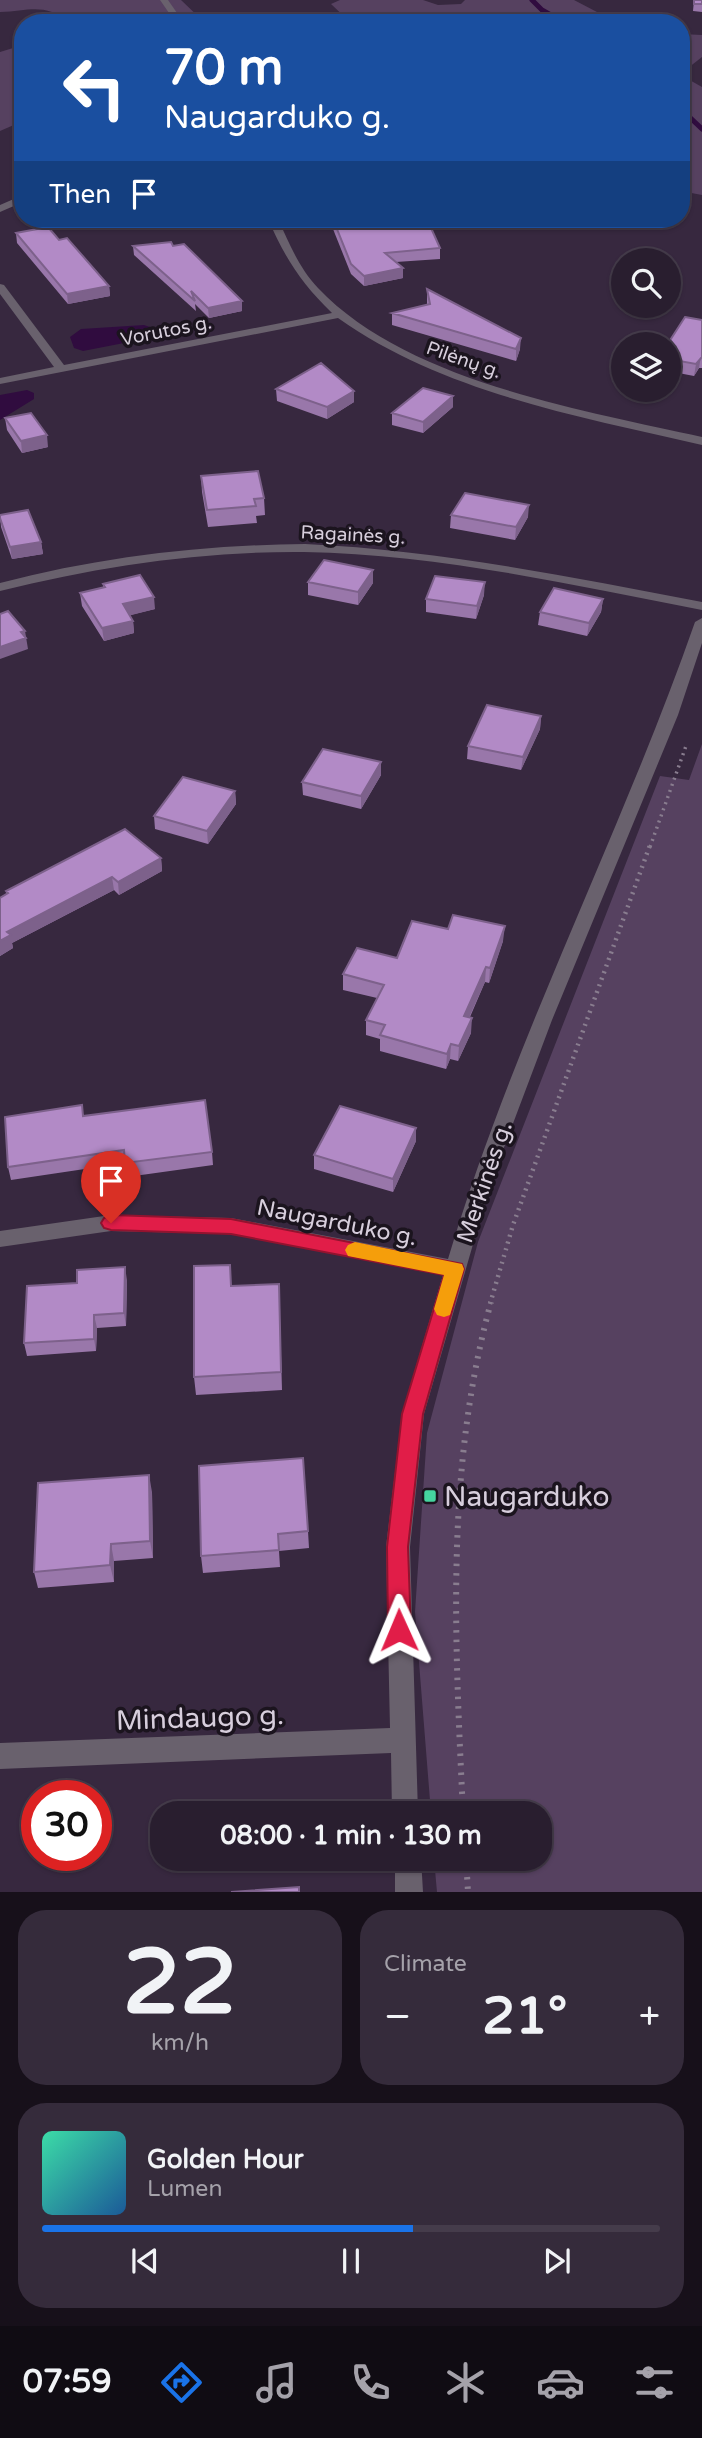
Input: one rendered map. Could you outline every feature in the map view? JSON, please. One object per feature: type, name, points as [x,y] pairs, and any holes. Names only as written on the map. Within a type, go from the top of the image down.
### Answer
[{"type":"street","name":"Pilėnų g.","points":[[277,228],[296,266],[310,286],[338,315],[378,341],[437,370],[548,404],[702,441]]},
{"type":"street","points":[[0,287],[61,369]]},
{"type":"street","name":"Vorutos g.","points":[[0,382],[338,315]]},
{"type":"street","name":"Ragainės g.","points":[[0,587],[62,572],[144,560],[232,552],[343,550],[463,563],[702,606]]},
{"type":"street","name":"Merkinės g.","points":[[405,1801],[398,1547],[413,1414],[481,1182],[543,1020],[670,715],[702,622]]},
{"type":"street","name":"Naugarduko g.","points":[[0,1239],[111,1223],[231,1226],[455,1269]]},
{"type":"street","name":"Mindaugo g.","points":[[0,1756],[402,1740]]},
{"type":"street","points":[[408,1871],[409,1892]]},
{"type":"path","points":[[462,1801],[453,1589],[461,1457],[488,1305],[513,1225],[688,740]]},
{"type":"path","points":[[467,1871],[468,1892]]},
{"type":"shaded area","points":[[0,0],[181,0],[196,14],[57,14],[45,10],[0,12]]},
{"type":"shaded area","points":[[340,0],[423,0],[438,5],[461,4],[465,0],[574,0],[601,14],[342,14],[331,4]]},
{"type":"shaded area","points":[[690,34],[702,35],[702,57],[690,66]]},
{"type":"shaded area","points":[[14,48],[14,125],[0,131],[0,52]]},
{"type":"shaded area","points":[[690,80],[702,87],[702,195],[690,193]]},
{"type":"shaded area","points":[[144,325],[159,330],[160,336],[83,351],[74,348],[70,337],[81,329]]},
{"type":"shaded area","points":[[27,390],[34,393],[34,399],[0,420],[0,395]]},
{"type":"shaded area","points":[[702,744],[702,1892],[437,1892],[435,1871],[552,1871],[552,1801],[430,1801],[415,1612],[427,1433],[478,1242],[660,776],[689,780]]},
{"type":"building","points":[[694,0],[702,0],[702,4],[694,4]]},
{"type":"building","points":[[49,228],[59,240],[67,238],[109,286],[67,294],[16,233]]},
{"type":"building","points":[[337,228],[431,228],[440,248],[385,253],[403,268],[364,276],[351,264]]},
{"type":"building","points":[[171,242],[173,246],[184,244],[242,301],[208,308],[191,291],[195,301],[133,246]]},
{"type":"building","points":[[427,289],[521,338],[516,349],[392,313],[430,304]]},
{"type":"building","points":[[685,317],[702,320],[702,357],[696,364],[681,361],[681,332],[675,332]]},
{"type":"building","points":[[321,363],[354,391],[327,407],[276,389]]},
{"type":"building","points":[[423,388],[453,396],[423,422],[392,413]]},
{"type":"building","points":[[31,413],[47,435],[21,441],[5,418]]},
{"type":"building","points":[[258,471],[264,498],[254,499],[256,506],[207,510],[201,476]]},
{"type":"building","points":[[465,493],[529,505],[516,527],[451,515]]},
{"type":"building","points":[[28,510],[41,542],[10,547],[0,515]]},
{"type":"building","points":[[324,560],[373,570],[358,592],[308,582]]},
{"type":"building","points":[[140,575],[154,597],[123,604],[133,621],[102,628],[80,593]]},
{"type":"building","points":[[435,576],[485,582],[477,606],[426,599]]},
{"type":"building","points":[[554,588],[603,599],[589,623],[540,612]]},
{"type":"building","points":[[8,611],[25,631],[21,632],[26,638],[0,647],[0,614]]},
{"type":"building","points":[[487,705],[541,716],[523,757],[468,746]]},
{"type":"building","points":[[323,749],[381,762],[361,796],[302,782]]},
{"type":"building","points":[[183,777],[235,791],[207,831],[154,816]]},
{"type":"building","points":[[125,829],[161,858],[118,882],[112,877],[7,932],[11,935],[0,941],[0,898],[8,893],[6,891]]},
{"type":"building","points":[[453,915],[505,926],[490,968],[486,967],[464,1016],[472,1018],[459,1046],[451,1044],[447,1054],[380,1035],[385,1025],[366,1020],[384,985],[343,974],[357,948],[397,958],[412,921],[448,929]]},
{"type":"building","points":[[205,1100],[212,1152],[125,1163],[124,1150],[8,1167],[5,1117],[82,1105],[83,1116]]},
{"type":"building","points":[[340,1106],[416,1128],[393,1179],[314,1155]]},
{"type":"building","points":[[230,1265],[231,1286],[279,1284],[281,1372],[194,1377],[194,1266]]},
{"type":"building","points":[[125,1267],[124,1313],[94,1315],[94,1339],[24,1343],[27,1286],[77,1283],[77,1270]]},
{"type":"building","points":[[303,1458],[308,1531],[278,1534],[279,1550],[201,1556],[199,1466]]},
{"type":"building","points":[[149,1475],[150,1541],[111,1544],[110,1565],[34,1572],[38,1483]]},
{"type":"building","points":[[299,1887],[299,1892],[231,1892]]},
{"type":"waterway","points":[[532,0],[549,14]]},
{"type":"waterway","points":[[690,118],[702,129]]},
{"type":"slow traffic","points":[[355,1250],[455,1269],[444,1309]]},
{"type":"place","name":"Naugarduko","points":[[430,1496]]},
{"type":"route","points":[[111,1223],[231,1226],[455,1269],[413,1414],[398,1547],[399,1630]]}]
